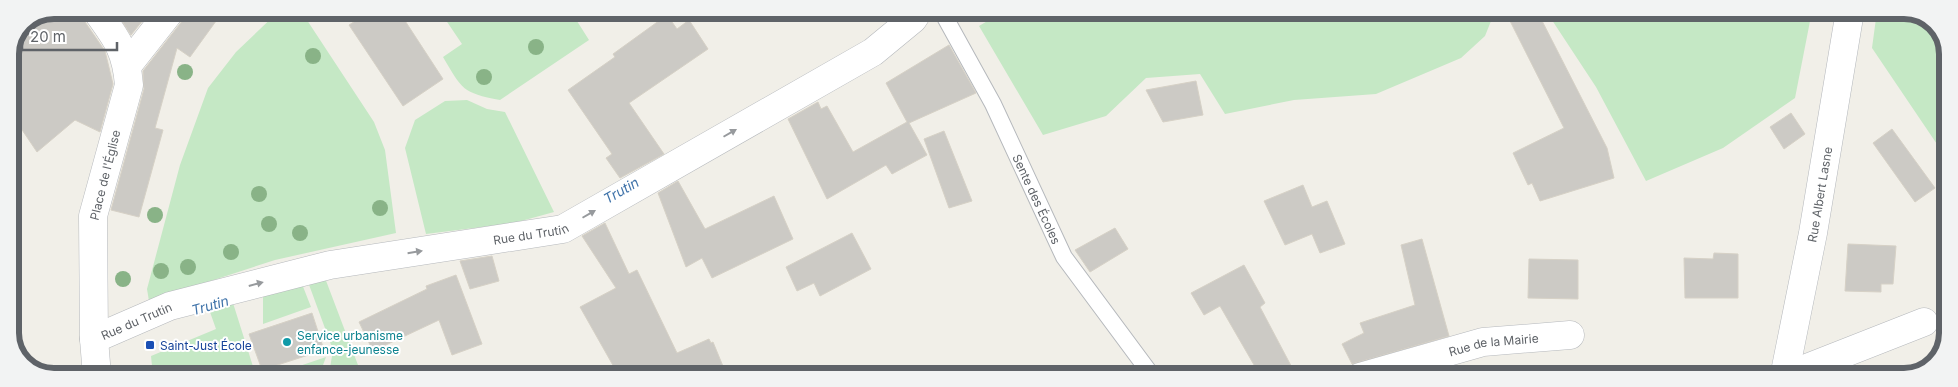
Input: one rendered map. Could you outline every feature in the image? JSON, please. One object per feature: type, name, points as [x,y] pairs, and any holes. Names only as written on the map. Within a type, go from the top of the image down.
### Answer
[{"type":"street","name":"Place de l'Église","points":[[96,368],[94,339],[93,216],[129,85],[127,66],[120,44],[102,19]]},
{"type":"street","points":[[127,66],[164,19]]},
{"type":"street","name":"Rue du Trutin","points":[[94,339],[170,306],[330,265],[563,229],[873,52],[913,19]]},
{"type":"street","name":"Rue Albert Lasne","points":[[1786,368],[1813,233],[1849,19]]},
{"type":"street","points":[[1807,368],[1924,322]]},
{"type":"street","name":"Rue de la Mairie","points":[[1392,368],[1483,342],[1570,335]]},
{"type":"lane","name":"Sente des Écoles","points":[[946,19],[993,104],[1064,257],[1146,368]]},
{"type":"green space","points":[[271,19],[306,19],[374,122],[385,150],[396,233],[275,260],[149,301],[147,289],[180,165],[208,88],[236,52]]},
{"type":"green space","points":[[445,19],[576,19],[589,40],[500,100],[470,92],[459,83],[443,57],[462,44]]},
{"type":"green space","points":[[991,19],[1492,19],[1485,36],[1461,58],[1376,94],[1294,100],[1225,114],[1200,74],[1146,78],[1106,116],[1043,135],[979,26]]},
{"type":"green space","points":[[1551,19],[1810,19],[1795,98],[1723,148],[1646,181],[1596,87]]},
{"type":"green space","points":[[1876,19],[1911,19],[1918,21],[1926,26],[1935,36],[1939,47],[1939,147],[1872,48]]},
{"type":"green space","points":[[467,100],[487,109],[505,112],[554,212],[514,223],[426,234],[405,148],[415,120],[445,101]]},
{"type":"green space","points":[[325,278],[359,368],[330,368],[333,350],[308,282]]},
{"type":"green space","points":[[302,284],[311,307],[263,324],[263,293]]},
{"type":"green space","points":[[233,303],[253,368],[152,368],[151,356],[216,329],[210,312]]},
{"type":"green space","points":[[326,357],[322,368],[294,368]]},
{"type":"building","points":[[47,19],[83,19],[105,51],[113,84],[100,132],[75,120],[37,152],[19,125],[19,47],[21,40],[29,29],[40,21]]},
{"type":"building","points":[[121,19],[144,19],[131,35]]},
{"type":"building","points":[[217,19],[190,57],[177,48],[155,128],[163,130],[139,217],[111,210],[144,89],[143,71],[183,20]]},
{"type":"building","points":[[359,19],[404,19],[443,79],[403,106],[349,25]]},
{"type":"building","points":[[661,19],[670,19],[677,29],[689,20],[708,49],[629,103],[664,154],[620,178],[606,158],[612,154],[568,90],[615,57],[613,54]]},
{"type":"building","points":[[1509,19],[1541,19],[1607,148],[1614,178],[1540,201],[1532,183],[1528,185],[1513,153],[1564,128]]},
{"type":"building","points":[[949,45],[976,93],[909,123],[927,155],[892,174],[886,165],[827,199],[788,119],[818,102],[821,109],[827,106],[853,152],[907,122],[886,83]]},
{"type":"building","points":[[1196,81],[1203,115],[1163,122],[1146,90]]},
{"type":"building","points":[[1791,113],[1805,134],[1784,149],[1770,127]]},
{"type":"building","points":[[1892,129],[1935,188],[1915,202],[1873,143]]},
{"type":"building","points":[[944,131],[972,201],[949,208],[924,139]]},
{"type":"building","points":[[678,181],[705,229],[774,196],[793,239],[712,278],[702,258],[686,267],[658,193]]},
{"type":"building","points":[[1303,185],[1312,207],[1327,201],[1345,244],[1320,253],[1312,234],[1285,245],[1264,201]]},
{"type":"building","points":[[605,223],[629,274],[637,270],[677,353],[709,339],[711,343],[713,342],[724,368],[614,368],[580,307],[616,288],[582,236]]},
{"type":"building","points":[[1115,228],[1128,249],[1090,272],[1075,250]]},
{"type":"building","points":[[852,233],[871,269],[820,296],[814,283],[797,291],[786,267]]},
{"type":"building","points":[[1422,239],[1449,336],[1352,364],[1342,344],[1364,333],[1360,323],[1415,305],[1401,245]]},
{"type":"building","points":[[1848,244],[1896,246],[1893,284],[1881,284],[1881,292],[1845,291]]},
{"type":"building","points":[[1714,253],[1738,254],[1738,298],[1685,298],[1684,258],[1713,259]]},
{"type":"building","points":[[492,256],[499,281],[470,289],[460,261]]},
{"type":"building","points":[[1529,259],[1578,260],[1578,299],[1528,298]]},
{"type":"building","points":[[1244,265],[1265,303],[1260,307],[1292,368],[1256,368],[1220,306],[1204,315],[1191,293]]},
{"type":"building","points":[[456,275],[482,344],[452,355],[439,320],[373,351],[359,322],[427,289],[426,286]]},
{"type":"building","name":"Service urbanisme enfance-jeunesse","points":[[312,313],[324,350],[268,368],[261,368],[249,334]]},
{"type":"place","name":"Service urbanisme enfance-jeunesse","points":[[287,342]]},
{"type":"place","name":"Saint-Just École","points":[[150,345]]},
{"type":"water label","name":"Trutin","points":[[621,190]]},
{"type":"water label","name":"Trutin","points":[[210,305]]}]
